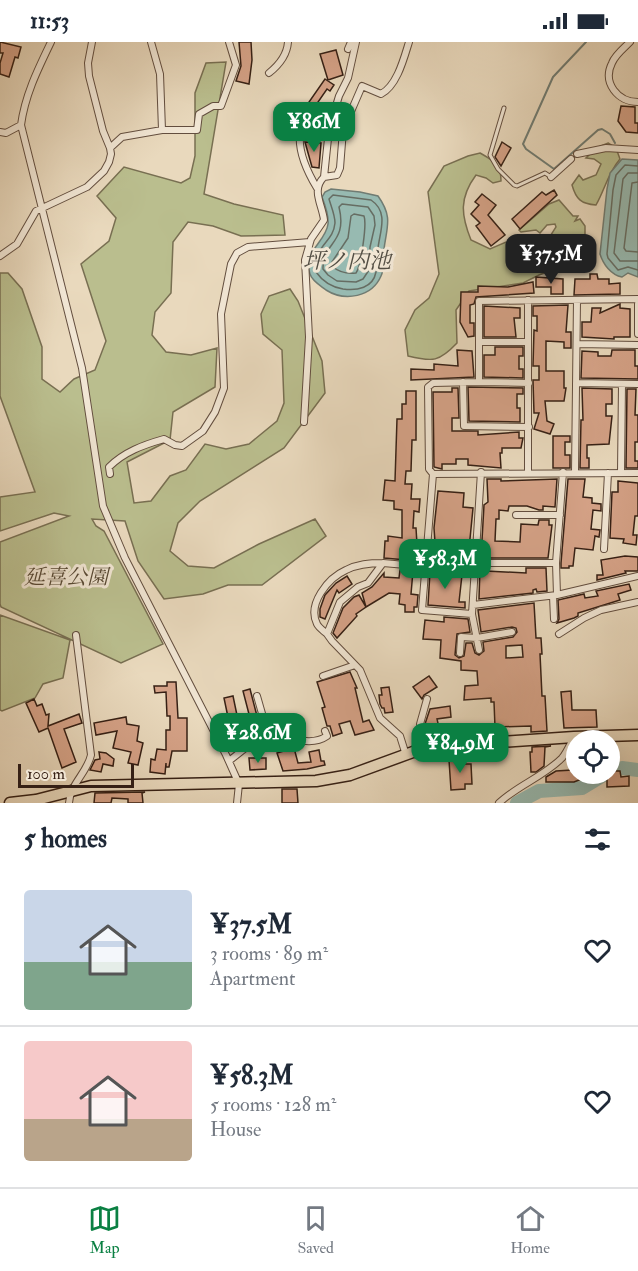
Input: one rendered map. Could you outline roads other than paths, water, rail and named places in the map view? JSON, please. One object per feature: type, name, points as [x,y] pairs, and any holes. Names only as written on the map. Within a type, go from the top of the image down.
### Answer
[{"type":"main road","points":[[620,735],[638,735]]},
{"type":"main road","points":[[10,803],[70,797],[91,786],[316,781],[350,775],[406,755],[454,744],[566,737]]},
{"type":"street","points":[[51,42],[32,81],[24,104],[21,125],[82,368],[103,506],[125,558],[229,761],[239,784],[237,803]]},
{"type":"street","points":[[0,256],[17,244],[36,211],[87,188],[104,171],[109,162],[110,148],[103,131],[89,76],[88,63],[92,42]]},
{"type":"street","points":[[151,42],[160,74],[162,130]]},
{"type":"street","points":[[110,148],[122,136],[162,130],[197,130],[199,114],[213,106],[221,106],[236,65],[229,42]]},
{"type":"street","points":[[269,73],[279,65],[287,50],[288,42]]},
{"type":"street","points":[[348,49],[351,42]]},
{"type":"street","points":[[317,188],[324,177],[329,129],[339,96],[348,78],[356,42]]},
{"type":"street","points":[[324,177],[337,175],[340,168],[343,130],[362,86],[381,94],[388,90],[409,42]]},
{"type":"street","points":[[630,42],[612,62],[609,79],[617,95],[638,102]]},
{"type":"street","points":[[304,422],[309,337],[305,260],[310,242],[324,220],[317,188],[308,172],[302,150],[300,132],[307,121]]},
{"type":"street","points":[[0,132],[6,133],[21,125]]},
{"type":"street","points":[[577,154],[606,148],[638,150]]},
{"type":"street","points":[[551,177],[571,159]]},
{"type":"street","points":[[111,474],[109,467],[121,456],[152,442],[164,439],[182,446],[203,431],[215,412],[224,388],[221,314],[231,264],[237,253],[248,247],[310,242]]},
{"type":"street","points":[[528,300],[528,472]]},
{"type":"street","points":[[575,472],[577,300]]},
{"type":"street","points":[[479,382],[479,301],[638,302],[638,333]]},
{"type":"street","points":[[479,342],[528,342]]},
{"type":"street","points":[[577,344],[638,345]]},
{"type":"street","points":[[463,382],[464,426],[529,427]]},
{"type":"street","points":[[471,614],[422,610],[433,474],[429,469],[428,387],[433,383],[529,383]]},
{"type":"street","points":[[576,383],[638,384]]},
{"type":"street","points":[[621,472],[622,384]]},
{"type":"street","points":[[479,650],[471,614],[481,472]]},
{"type":"street","points":[[554,619],[563,472]]},
{"type":"street","points":[[604,549],[608,473]]},
{"type":"street","points":[[433,474],[638,473]]},
{"type":"street","points":[[516,515],[560,515]]},
{"type":"street","points":[[406,755],[400,736],[380,718],[371,701],[363,676],[317,625],[314,611],[319,596],[343,571],[362,564],[383,563],[474,571]]},
{"type":"street","points":[[327,634],[340,602],[368,583],[383,563]]},
{"type":"street","points":[[475,563],[556,563]]},
{"type":"street","points":[[473,605],[555,596],[638,576]]},
{"type":"street","points":[[559,634],[601,610],[638,602]]},
{"type":"street","points":[[460,653],[461,637],[477,638],[512,632]]},
{"type":"street","points":[[70,797],[88,767],[91,755],[76,635]]},
{"type":"street","points":[[323,676],[355,665]]},
{"type":"street","points":[[257,696],[267,731]]},
{"type":"street","points":[[424,750],[420,724],[427,699]]},
{"type":"street","points":[[267,731],[304,741],[324,739],[327,736],[325,730]]},
{"type":"street","points":[[229,761],[267,731]]},
{"type":"street","points":[[499,803],[511,791],[540,776],[563,757],[566,751]]},
{"type":"lane","points":[[504,108],[490,155],[493,163],[517,186],[545,173],[551,177]]},
{"type":"water","points":[[622,159],[638,160],[638,277],[628,273],[622,277],[614,274],[605,265],[600,254],[610,173]]},
{"type":"water","name":"坪ノ内池","points":[[331,189],[378,196],[386,210],[387,228],[382,273],[377,283],[365,293],[349,296],[333,294],[317,283],[310,274],[309,259],[328,224],[322,197]]},
{"type":"waterway","points":[[586,42],[553,77],[523,144],[526,149],[554,169],[598,130],[602,129],[610,134],[615,143]]},
{"type":"waterway","points":[[620,769],[638,770]]},
{"type":"waterway","points":[[517,803],[539,791],[582,788],[589,784]]},
{"type":"park label","name":"延喜公園","points":[[66,577]]}]
